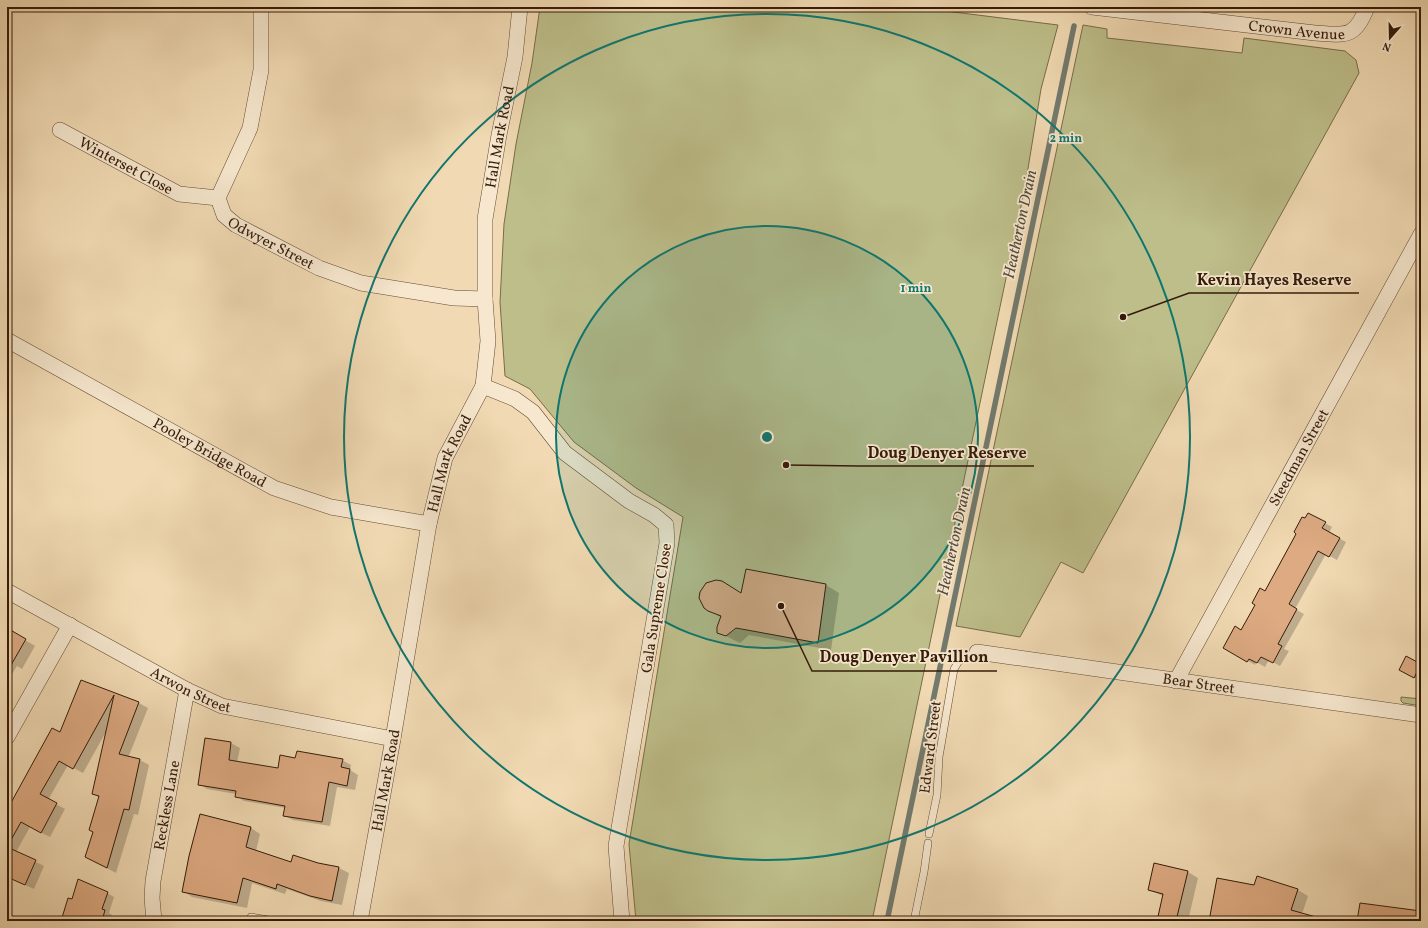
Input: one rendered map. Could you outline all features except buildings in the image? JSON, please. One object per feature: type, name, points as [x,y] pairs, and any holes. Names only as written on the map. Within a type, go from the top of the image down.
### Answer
[{"type":"street","name":"Odwyer Street","points":[[261,7],[261,70],[250,128],[218,198],[224,215],[236,225],[319,268],[362,283],[454,298],[485,299]]},
{"type":"street","name":"Hall Mark Road","points":[[360,921],[393,739],[429,524],[445,458],[483,386],[488,341],[485,299],[485,219],[499,135],[515,58],[520,7]]},
{"type":"street","name":"Crown Avenue","points":[[1092,7],[1343,35],[1355,29],[1367,7]]},
{"type":"street","name":"Winterset Close","points":[[60,130],[179,194],[218,198]]},
{"type":"street","name":"Steedman Street","points":[[1176,681],[1421,234]]},
{"type":"street","name":"Pooley Bridge Road","points":[[7,340],[274,488],[331,507],[429,524]]},
{"type":"street","name":"Gala Supreme Close","points":[[483,386],[515,399],[533,412],[565,453],[629,501],[654,515],[666,525],[668,543],[616,846],[622,921]]},
{"type":"street","name":"Arwon Street","points":[[7,591],[187,690],[222,706],[393,739]]},
{"type":"street","points":[[7,737],[70,625]]},
{"type":"street","name":"Bear Street","points":[[977,652],[1421,715]]},
{"type":"street","name":"Reckless Lane","points":[[154,921],[152,898],[153,881],[187,690]]},
{"type":"lane","name":"Edward Street","points":[[928,834],[937,795],[940,750],[954,669],[960,661],[977,652]]},
{"type":"lane","points":[[914,921],[928,843]]},
{"type":"lane","points":[[251,917],[274,921]]},
{"type":"green space","points":[[540,7],[913,7],[1058,25],[1041,89],[1025,187],[872,921],[636,921],[629,844],[683,517],[636,488],[574,442],[530,389],[505,376],[500,302],[504,224],[516,144],[532,63]]},
{"type":"green space","points":[[1083,25],[1107,29],[1107,38],[1242,53],[1244,38],[1345,51],[1356,60],[1359,73],[1083,573],[1061,562],[1020,637],[956,626]]},
{"type":"green space","points":[[1401,697],[1421,699],[1421,706],[1403,703],[1401,701]]},
{"type":"waterway","name":"Heatherton Drain","points":[[887,921],[1074,26]]},
{"type":"place","name":"Kevin Hayes Reserve","points":[[1123,317]]},
{"type":"place","name":"Doug Denyer Reserve","points":[[786,465]]},
{"type":"place","name":"Doug Denyer Pavillion","points":[[781,606]]}]
